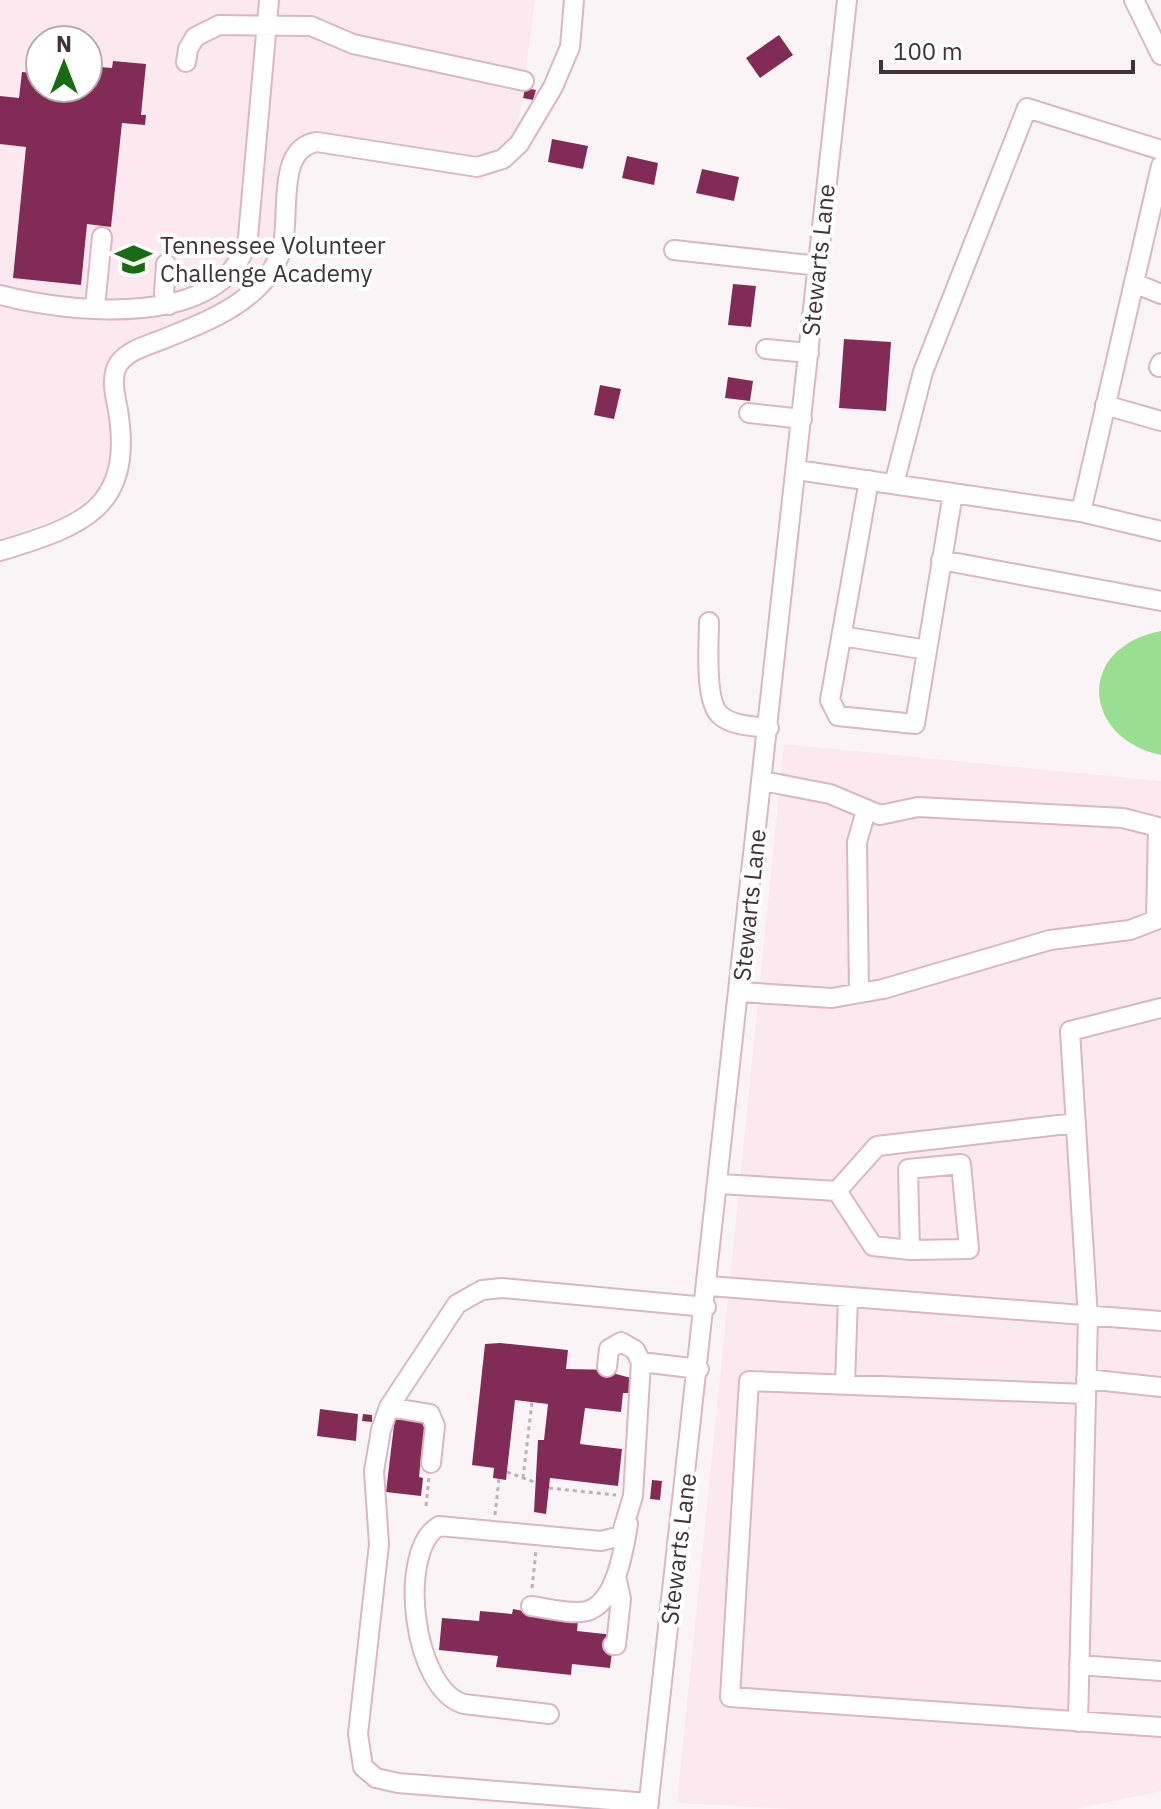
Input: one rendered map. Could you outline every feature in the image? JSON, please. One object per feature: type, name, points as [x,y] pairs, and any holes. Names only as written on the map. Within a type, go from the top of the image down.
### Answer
[{"type":"street","points":[[0,295],[95,307],[145,309],[197,296],[222,280],[245,251],[269,0]]},
{"type":"street","points":[[0,551],[52,535],[86,516],[110,496],[119,478],[122,458],[114,373],[130,352],[211,320],[246,297],[267,278],[282,247],[290,173],[298,150],[306,143],[317,142],[477,167],[491,165],[512,153],[553,87],[570,47],[574,0]]},
{"type":"street","name":"Stewarts Lane","points":[[649,1806],[709,1286],[847,0]]},
{"type":"street","points":[[1134,0],[1161,55]]},
{"type":"street","points":[[186,62],[188,49],[195,37],[206,29],[232,23],[311,26],[353,44],[524,81]]},
{"type":"street","points":[[894,484],[923,372],[1027,108],[1161,150]]},
{"type":"street","points":[[1081,512],[1161,166]]},
{"type":"street","points":[[95,307],[102,237]]},
{"type":"street","points":[[674,250],[819,266]]},
{"type":"street","points":[[166,264],[164,293],[169,305]]},
{"type":"street","points":[[1134,283],[1161,294]]},
{"type":"street","points":[[766,349],[809,353]]},
{"type":"street","points":[[1105,405],[1161,421]]},
{"type":"street","points":[[749,413],[802,419]]},
{"type":"street","points":[[797,470],[1081,512],[1161,531]]},
{"type":"street","points":[[869,480],[830,700],[838,716],[915,724],[953,493]]},
{"type":"street","points":[[941,560],[1161,601]]},
{"type":"street","points":[[709,622],[713,705],[719,715],[730,722],[769,728]]},
{"type":"street","points":[[842,636],[927,650]]},
{"type":"street","points":[[740,992],[832,998],[1050,940],[1130,930],[1156,920],[1158,827],[1123,818],[918,807],[880,815],[830,794],[763,781]]},
{"type":"street","points":[[859,993],[857,842],[866,811]]},
{"type":"street","points":[[1078,1722],[1088,1318],[1070,1031],[1161,1008]]},
{"type":"street","points":[[837,1191],[877,1146],[1076,1123]]},
{"type":"street","points":[[837,1191],[873,1246],[910,1250],[969,1249],[961,1164],[908,1169],[910,1250]]},
{"type":"street","points":[[720,1184],[837,1191]]},
{"type":"street","points":[[709,1286],[1088,1318],[1161,1321]]},
{"type":"street","points":[[649,1806],[398,1783],[376,1778],[363,1767],[358,1734],[379,1544],[374,1471],[381,1430],[389,1407],[457,1304],[482,1290],[528,1290],[706,1307]]},
{"type":"street","points":[[845,1384],[848,1298]]},
{"type":"street","points":[[531,1606],[588,1611],[601,1602],[622,1563],[633,1491],[641,1362],[635,1350],[621,1342],[609,1349],[607,1367]]},
{"type":"street","points":[[641,1362],[699,1369]]},
{"type":"street","points":[[1161,1387],[749,1381],[730,1697],[1161,1727]]},
{"type":"street","points":[[389,1407],[430,1414],[435,1426],[431,1463]]},
{"type":"street","points":[[549,1714],[456,1702],[428,1667],[416,1629],[420,1559],[434,1529],[444,1526],[615,1540],[625,1528],[629,1516]]},
{"type":"street","points":[[613,1645],[616,1645],[621,1602],[616,1576]]},
{"type":"street","points":[[1079,1665],[1161,1671]]},
{"type":"path","points":[[523,1478],[532,1402]]},
{"type":"path","points":[[426,1506],[431,1463]]},
{"type":"path","points":[[507,1472],[537,1483]]},
{"type":"path","points":[[495,1513],[499,1479]]},
{"type":"path","points":[[549,1488],[615,1496],[633,1491]]},
{"type":"path","points":[[422,1491],[428,1491]]},
{"type":"path","points":[[531,1606],[538,1535]]},
{"type":"shaded area","name":"Tennessee Volunteer Challenge Academy","points":[[0,0],[535,0],[517,136],[494,160],[302,140],[292,147],[282,164],[273,250],[265,270],[251,286],[193,321],[120,345],[106,371],[113,425],[112,464],[100,490],[60,518],[0,539]]},
{"type":"shaded area","points":[[1161,631],[1161,755],[1135,746],[1116,731],[1104,713],[1099,693],[1102,673],[1113,655],[1133,641]]},
{"type":"shaded area","points":[[784,744],[1161,781],[1161,1791],[1076,1809],[789,1809],[677,1803]]},
{"type":"building","points":[[779,35],[793,55],[760,78],[746,58]]},
{"type":"building","points":[[113,61],[146,64],[141,115],[146,115],[145,125],[122,123],[111,227],[87,224],[81,285],[13,278],[26,147],[0,144],[0,96],[19,98],[22,72],[24,104],[104,104],[104,67],[112,68]]},
{"type":"building","points":[[525,88],[536,90],[533,100],[523,98]]},
{"type":"building","points":[[552,139],[588,146],[583,169],[548,162]]},
{"type":"building","points":[[627,156],[658,163],[654,185],[622,178]]},
{"type":"building","points":[[702,169],[739,177],[734,201],[696,193]]},
{"type":"building","points":[[733,284],[756,286],[751,327],[728,325]]},
{"type":"building","points":[[844,339],[891,342],[886,411],[839,408]]},
{"type":"building","points":[[728,377],[753,381],[750,401],[725,398]]},
{"type":"building","points":[[600,385],[621,389],[614,419],[594,415]]},
{"type":"building","points":[[485,1344],[568,1350],[566,1369],[616,1370],[616,1374],[631,1378],[629,1393],[623,1393],[621,1412],[585,1408],[580,1444],[622,1449],[618,1486],[550,1478],[546,1514],[534,1512],[538,1440],[544,1440],[548,1404],[515,1400],[506,1480],[493,1478],[494,1468],[472,1465]]},
{"type":"building","points":[[320,1409],[358,1414],[356,1441],[317,1436]]},
{"type":"building","points":[[363,1414],[372,1415],[372,1422],[362,1421]]},
{"type":"building","points":[[395,1417],[430,1421],[428,1440],[423,1440],[419,1477],[423,1478],[421,1496],[386,1492]]},
{"type":"building","points":[[652,1480],[662,1481],[660,1500],[650,1499]]},
{"type":"building","points":[[513,1609],[578,1621],[577,1631],[614,1635],[610,1668],[572,1664],[571,1675],[496,1667],[498,1656],[439,1650],[442,1618],[479,1621],[480,1611],[512,1614]]},
{"type":"place","name":"Tennessee Volunteer Challenge Academy","points":[[134,260]]}]
